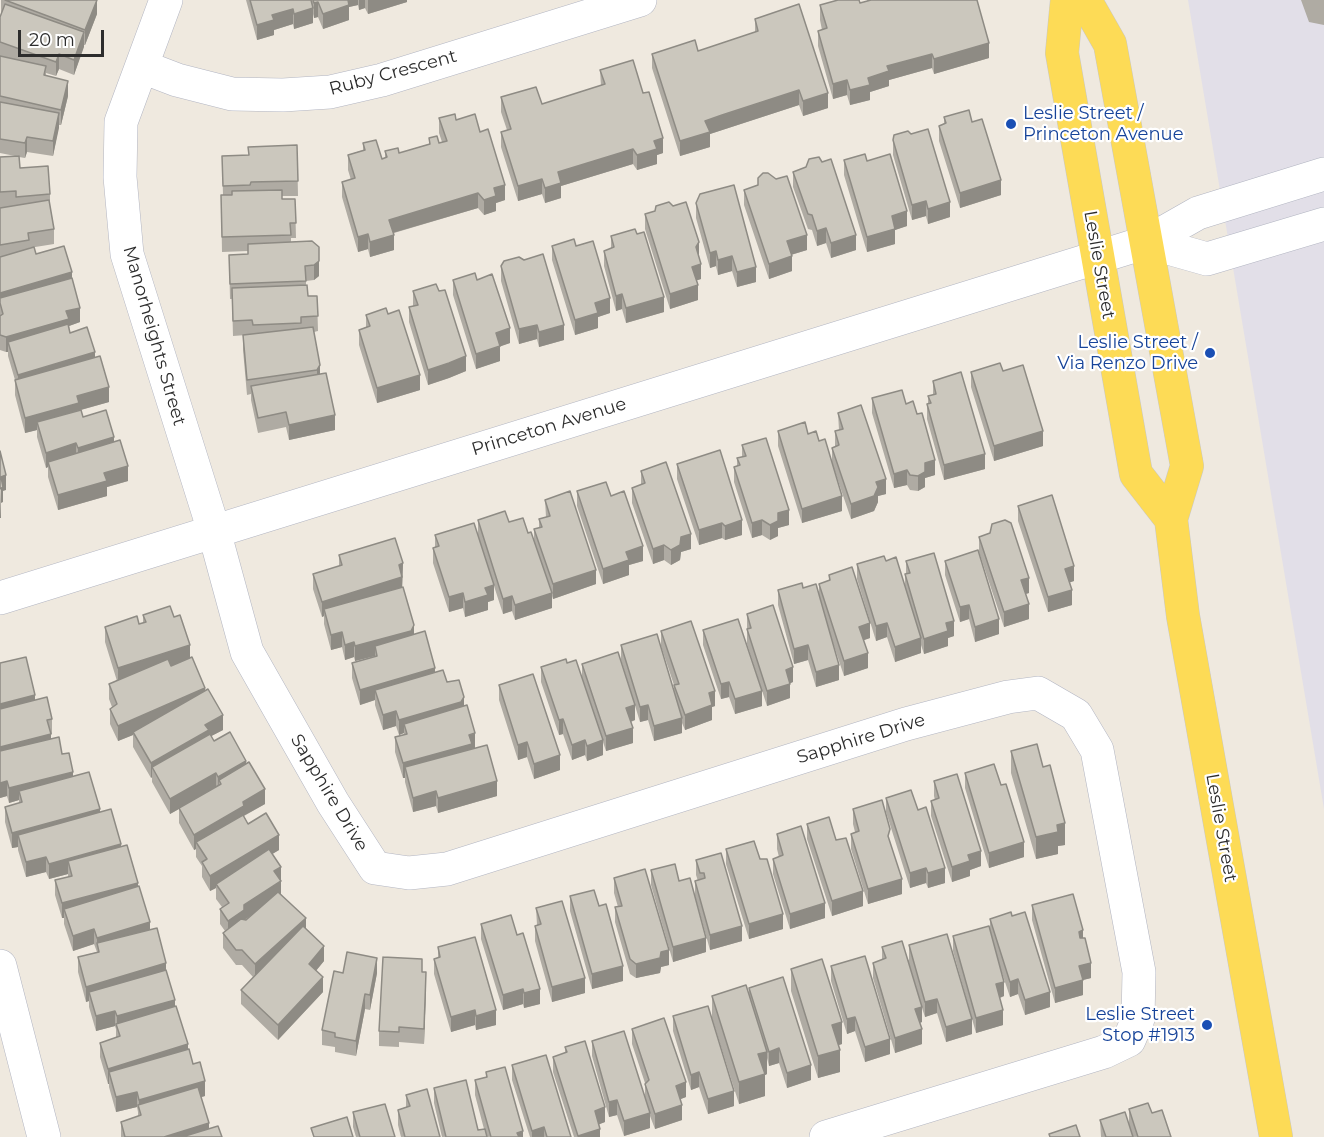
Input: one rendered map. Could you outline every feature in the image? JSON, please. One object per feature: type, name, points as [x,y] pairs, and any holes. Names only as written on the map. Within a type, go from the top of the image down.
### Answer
[{"type":"main road","name":"Leslie Street","points":[[1067,0],[1062,53],[1136,474],[1171,519]]},
{"type":"main road","name":"Leslie Street","points":[[1085,0],[1110,44],[1187,466],[1171,519],[1183,616],[1276,1137]]},
{"type":"street","name":"Manorheights Street","points":[[166,0],[121,122],[120,177],[127,254],[214,531]]},
{"type":"street","name":"Ruby Crescent","points":[[143,67],[177,80],[232,94],[283,95],[330,92],[382,80],[640,0]]},
{"type":"street","name":"Princeton Avenue","points":[[0,598],[1147,242],[1198,213],[1324,174]]},
{"type":"street","points":[[1147,242],[1207,259],[1324,224]]},
{"type":"street","name":"Sapphire Drive","points":[[214,531],[247,652],[333,803],[375,868],[409,873],[447,869],[906,724],[1008,697],[1038,693],[1076,715],[1097,750],[1139,972],[1138,1019],[1129,1040],[1104,1052],[826,1137]]},
{"type":"street","points":[[0,966],[44,1137]]},
{"type":"shaded area","points":[[1188,0],[1324,0],[1324,809]]},
{"type":"building","points":[[5,0],[97,0],[85,30]]},
{"type":"building","points":[[250,0],[311,0],[313,8],[294,14],[293,9],[272,15],[274,20],[257,25]]},
{"type":"building","points":[[313,0],[348,0],[349,5],[323,14],[318,2],[314,3]]},
{"type":"building","points":[[838,0],[859,0],[860,3],[871,0],[977,0],[989,43],[934,59],[932,54],[887,66],[889,71],[868,78],[870,85],[850,90],[847,80],[833,84],[818,31],[827,28],[820,5]]},
{"type":"building","points":[[5,4],[84,32],[74,60],[59,54],[56,62],[0,42],[0,17]]},
{"type":"building","points":[[799,4],[828,93],[803,101],[799,90],[705,121],[710,132],[680,141],[652,54],[695,40],[698,51],[758,31],[755,19]]},
{"type":"building","points":[[0,56],[46,66],[44,75],[68,81],[61,110],[0,96]]},
{"type":"building","points":[[633,60],[643,93],[649,92],[663,138],[654,141],[657,149],[637,155],[633,149],[558,172],[561,183],[545,188],[542,179],[518,186],[501,132],[511,129],[501,97],[536,87],[542,104],[605,84],[600,70]]},
{"type":"building","points":[[0,102],[59,113],[53,141],[27,137],[25,143],[0,139]]},
{"type":"building","points":[[969,110],[972,122],[982,119],[1001,180],[960,193],[939,126],[946,123],[944,117]]},
{"type":"building","points":[[455,114],[456,120],[475,114],[480,132],[488,129],[505,185],[494,188],[496,196],[484,200],[478,193],[389,220],[394,235],[370,242],[368,234],[358,237],[342,182],[355,178],[348,155],[365,150],[363,143],[376,140],[382,159],[387,157],[385,151],[398,148],[399,153],[430,144],[429,138],[437,136],[439,143],[447,141],[439,118]]},
{"type":"building","points":[[928,129],[950,202],[928,209],[926,201],[912,205],[893,140],[894,135],[908,131],[911,134]]},
{"type":"building","points":[[297,145],[298,181],[251,182],[250,185],[223,186],[222,156],[249,155],[248,147]]},
{"type":"building","points":[[865,154],[867,161],[890,154],[907,211],[892,216],[895,229],[867,237],[844,160]]},
{"type":"building","points":[[19,156],[20,168],[48,166],[50,194],[16,197],[16,191],[0,192],[0,157]]},
{"type":"building","points":[[819,157],[822,162],[831,159],[856,235],[831,243],[826,228],[817,231],[812,215],[808,214],[793,172],[806,167],[809,159]]},
{"type":"building","points":[[763,173],[768,173],[776,179],[787,176],[807,235],[787,241],[792,256],[769,264],[744,190],[758,185],[758,178]]},
{"type":"building","points":[[734,185],[756,267],[737,272],[732,256],[718,260],[716,251],[710,253],[696,203],[700,194]]},
{"type":"building","points":[[282,190],[282,199],[295,199],[296,223],[290,223],[291,235],[222,237],[221,195],[232,195],[232,191]]},
{"type":"building","points":[[49,200],[54,229],[28,233],[29,240],[0,245],[0,208]]},
{"type":"building","points":[[669,202],[673,206],[686,202],[699,242],[696,247],[701,264],[692,267],[698,285],[670,294],[645,214],[655,211],[656,206]]},
{"type":"building","points":[[635,229],[637,234],[644,232],[664,297],[626,308],[622,294],[616,296],[604,251],[614,247],[611,236]]},
{"type":"building","points":[[574,239],[576,246],[593,241],[610,298],[595,303],[598,313],[575,320],[552,246]]},
{"type":"building","points":[[312,241],[319,247],[319,261],[314,265],[305,266],[306,281],[230,284],[229,255],[248,254],[248,244]]},
{"type":"building","points":[[64,246],[72,272],[0,293],[0,257],[34,247],[36,254]]},
{"type":"building","points":[[543,254],[564,325],[539,332],[537,325],[519,329],[501,266],[504,261],[519,257],[524,260]]},
{"type":"building","points":[[475,273],[477,280],[492,274],[510,328],[496,333],[500,346],[476,354],[453,280]]},
{"type":"building","points":[[72,278],[80,308],[66,311],[69,319],[6,337],[0,335],[0,316],[3,314],[0,298]]},
{"type":"building","points":[[436,284],[439,291],[445,290],[466,356],[428,370],[409,307],[418,305],[413,291]]},
{"type":"building","points":[[307,285],[308,296],[317,296],[318,316],[301,317],[301,323],[253,325],[252,320],[233,321],[232,288]]},
{"type":"building","points":[[386,308],[388,314],[399,310],[420,375],[377,388],[359,330],[370,326],[366,315]]},
{"type":"building","points":[[68,324],[70,333],[87,327],[95,352],[18,375],[8,342]]},
{"type":"building","points":[[313,327],[320,365],[317,370],[247,380],[243,335]]},
{"type":"building","points":[[100,356],[109,387],[77,396],[79,403],[25,418],[15,380]]},
{"type":"building","points":[[1000,363],[1003,371],[1023,365],[1043,431],[994,446],[971,372]]},
{"type":"building","points":[[961,372],[985,454],[944,465],[927,404],[931,403],[928,396],[936,394],[933,381]]},
{"type":"building","points":[[326,373],[335,415],[289,425],[286,412],[258,418],[251,386]]},
{"type":"building","points":[[902,390],[906,404],[913,401],[917,414],[922,413],[935,460],[925,463],[925,472],[918,476],[910,475],[907,470],[894,474],[872,398]]},
{"type":"building","points":[[861,405],[886,479],[876,482],[878,487],[874,496],[851,504],[832,448],[839,445],[835,431],[843,429],[838,413]]},
{"type":"building","points":[[81,410],[83,417],[106,410],[114,437],[78,448],[76,443],[46,453],[37,422]]},
{"type":"building","points":[[805,422],[808,434],[816,431],[819,441],[825,439],[842,496],[802,509],[778,431]]},
{"type":"building","points":[[766,438],[789,510],[778,513],[778,521],[770,525],[762,520],[752,523],[734,467],[740,465],[737,458],[746,456],[742,445]]},
{"type":"building","points":[[120,440],[128,466],[104,473],[107,481],[58,495],[48,462]]},
{"type":"building","points":[[720,450],[742,520],[725,526],[722,523],[699,530],[677,464]]},
{"type":"building","points":[[0,451],[6,475],[1,477],[3,487],[0,489]]},
{"type":"building","points":[[666,462],[691,534],[681,537],[680,545],[671,550],[664,545],[653,549],[632,488],[645,483],[641,471]]},
{"type":"building","points":[[606,482],[611,496],[624,491],[643,546],[626,552],[629,560],[603,569],[577,491]]},
{"type":"building","points":[[570,491],[596,570],[553,584],[534,529],[542,527],[539,519],[550,516],[545,500]]},
{"type":"building","points":[[1052,495],[1074,566],[1065,569],[1072,590],[1048,597],[1018,506]]},
{"type":"building","points":[[505,511],[509,522],[523,518],[528,533],[531,532],[552,593],[515,605],[512,596],[503,599],[478,520]]},
{"type":"building","points":[[1005,520],[1011,523],[1029,578],[1021,580],[1029,604],[1004,612],[979,537],[990,533],[992,524]]},
{"type":"building","points":[[474,523],[494,585],[485,588],[488,595],[465,602],[463,593],[449,597],[433,548],[439,546],[435,535]]},
{"type":"building","points":[[395,538],[403,563],[399,565],[402,577],[322,602],[313,574],[342,565],[339,555]]},
{"type":"building","points":[[978,550],[999,619],[975,627],[969,605],[960,607],[945,561]]},
{"type":"building","points":[[934,553],[954,621],[946,623],[948,631],[924,639],[905,574],[910,573],[906,561]]},
{"type":"building","points":[[884,556],[886,561],[896,557],[921,638],[895,647],[887,623],[876,626],[857,564]]},
{"type":"building","points":[[852,567],[870,623],[859,627],[868,653],[844,661],[819,584],[830,580],[829,575]]},
{"type":"building","points":[[802,583],[803,588],[816,584],[839,665],[816,672],[808,645],[794,649],[778,590]]},
{"type":"building","points":[[403,587],[414,625],[411,631],[355,646],[354,642],[345,645],[342,632],[331,635],[324,609]]},
{"type":"building","points":[[773,605],[793,667],[786,670],[790,684],[767,691],[747,629],[751,628],[747,614]]},
{"type":"building","points":[[170,606],[174,617],[180,615],[190,645],[118,668],[105,627],[137,616],[139,624],[146,622],[143,615]]},
{"type":"building","points":[[738,619],[762,691],[735,699],[729,682],[721,684],[703,630]]},
{"type":"building","points":[[691,621],[715,691],[709,693],[712,705],[685,715],[674,685],[679,684],[661,631]]},
{"type":"building","points":[[425,631],[435,668],[360,690],[352,663],[377,656],[375,646]]},
{"type":"building","points":[[657,634],[682,718],[654,726],[648,705],[640,707],[621,645]]},
{"type":"building","points":[[618,652],[635,705],[626,708],[633,728],[606,736],[582,664]]},
{"type":"building","points":[[26,657],[35,695],[0,704],[0,663]]},
{"type":"building","points":[[192,657],[205,688],[118,726],[110,709],[117,704],[109,684],[168,659],[171,666]]},
{"type":"building","points":[[566,659],[567,663],[576,660],[603,740],[587,746],[585,740],[572,745],[563,719],[559,720],[541,667]]},
{"type":"building","points":[[443,670],[447,682],[459,680],[464,697],[461,702],[399,720],[396,711],[383,715],[375,690]]},
{"type":"building","points":[[533,674],[560,755],[534,764],[527,742],[518,745],[499,685]]},
{"type":"building","points":[[208,689],[223,715],[205,725],[209,730],[151,763],[133,732]]},
{"type":"building","points":[[47,697],[52,719],[47,720],[51,734],[0,747],[0,709]]},
{"type":"building","points":[[467,705],[475,733],[469,735],[472,744],[403,763],[395,737],[407,734],[404,724]]},
{"type":"building","points":[[230,732],[246,761],[218,777],[216,773],[170,799],[152,767],[210,734],[214,741]]},
{"type":"building","points":[[59,737],[62,754],[69,753],[73,772],[9,788],[7,781],[0,783],[0,751]]},
{"type":"building","points":[[1037,744],[1043,767],[1050,765],[1065,823],[1057,825],[1058,832],[1036,837],[1011,751]]},
{"type":"building","points":[[487,745],[497,781],[438,798],[436,791],[413,798],[405,767]]},
{"type":"building","points":[[249,762],[265,789],[243,802],[244,806],[194,835],[179,808],[221,784],[219,780]]},
{"type":"building","points":[[994,764],[1001,785],[1006,784],[1024,842],[989,853],[965,773]]},
{"type":"building","points":[[89,772],[100,809],[12,833],[5,807],[22,802],[19,791]]},
{"type":"building","points":[[957,774],[981,851],[968,855],[970,861],[952,867],[931,801],[939,798],[934,781]]},
{"type":"building","points":[[911,790],[918,810],[926,807],[945,868],[928,873],[926,868],[910,873],[886,798]]},
{"type":"building","points":[[882,800],[890,829],[888,836],[902,879],[868,889],[851,834],[859,831],[853,809]]},
{"type":"building","points":[[111,809],[121,844],[49,864],[46,857],[26,862],[18,835]]},
{"type":"building","points":[[266,813],[279,835],[210,876],[202,862],[207,859],[196,842],[243,815],[248,824]]},
{"type":"building","points":[[829,817],[836,840],[846,838],[863,891],[832,901],[807,824]]},
{"type":"building","points":[[801,826],[825,903],[790,914],[773,859],[783,855],[777,834]]},
{"type":"building","points":[[754,841],[760,859],[767,859],[783,914],[749,924],[726,849]]},
{"type":"building","points":[[127,845],[138,883],[62,903],[55,880],[72,876],[68,861]]},
{"type":"building","points":[[269,849],[281,867],[274,871],[281,881],[244,905],[244,910],[228,921],[220,909],[229,903],[216,884]]},
{"type":"building","points":[[721,853],[742,926],[710,935],[695,881],[705,878],[704,873],[700,873],[696,860]]},
{"type":"building","points":[[675,864],[679,881],[690,878],[706,938],[673,947],[651,870]]},
{"type":"building","points":[[645,869],[669,950],[661,952],[660,958],[636,964],[630,959],[615,907],[622,906],[614,878]]},
{"type":"building","points":[[139,886],[150,922],[97,938],[94,929],[73,936],[64,909]]},
{"type":"building","points":[[594,890],[599,906],[606,904],[623,966],[592,974],[570,896]]},
{"type":"building","points":[[278,892],[306,918],[255,964],[242,950],[236,950],[223,933],[241,919],[246,920]]},
{"type":"building","points":[[1073,894],[1083,930],[1079,932],[1080,938],[1085,938],[1091,963],[1079,966],[1083,980],[1055,988],[1032,905]]},
{"type":"building","points":[[562,901],[585,978],[552,987],[535,926],[541,924],[536,908]]},
{"type":"building","points":[[1011,912],[1012,916],[1025,912],[1050,992],[1025,1000],[1018,979],[1010,982],[990,919]]},
{"type":"building","points":[[511,915],[517,935],[523,933],[540,989],[524,993],[523,989],[503,995],[481,924]]},
{"type":"building","points":[[303,926],[324,946],[309,964],[323,977],[278,1025],[241,990]]},
{"type":"building","points":[[989,926],[1004,982],[996,984],[1003,1010],[976,1018],[953,936]]},
{"type":"building","points":[[157,928],[166,963],[86,987],[78,957],[99,952],[97,943]]},
{"type":"building","points":[[947,934],[972,1019],[946,1027],[937,999],[925,1002],[909,945]]},
{"type":"building","points":[[475,937],[496,1010],[476,1016],[475,1010],[451,1017],[434,959],[440,957],[438,947]]},
{"type":"building","points":[[902,941],[922,1007],[915,1009],[922,1029],[895,1038],[873,963],[886,958],[882,947]]},
{"type":"building","points":[[347,952],[377,958],[370,995],[365,994],[356,1041],[335,1037],[335,1033],[322,1030],[334,971],[343,973]]},
{"type":"building","points":[[865,956],[890,1039],[865,1047],[855,1017],[847,1019],[831,966]]},
{"type":"building","points":[[383,957],[422,959],[422,972],[426,972],[424,1029],[399,1027],[399,1032],[379,1031]]},
{"type":"building","points":[[822,959],[842,1022],[832,1025],[840,1050],[818,1056],[791,969]]},
{"type":"building","points":[[166,970],[175,1000],[117,1016],[115,1011],[96,1016],[89,992]]},
{"type":"building","points":[[783,977],[811,1065],[787,1073],[779,1048],[769,1052],[749,988]]},
{"type":"building","points":[[746,985],[767,1052],[758,1054],[765,1074],[739,1082],[712,996]]},
{"type":"building","points":[[176,1006],[188,1044],[108,1069],[100,1043],[120,1036],[116,1024]]},
{"type":"building","points":[[708,1006],[734,1091],[708,1099],[699,1072],[691,1075],[673,1016]]},
{"type":"building","points":[[664,1018],[686,1082],[676,1086],[682,1105],[655,1114],[645,1084],[649,1080],[632,1029]]},
{"type":"building","points":[[624,1031],[650,1113],[624,1121],[617,1100],[609,1102],[592,1041]]},
{"type":"building","points":[[585,1041],[605,1107],[595,1111],[600,1129],[578,1136],[553,1057],[567,1052],[565,1047]]},
{"type":"building","points":[[189,1049],[193,1064],[200,1062],[205,1081],[139,1100],[137,1092],[116,1097],[109,1072]]},
{"type":"building","points":[[546,1055],[571,1137],[547,1137],[544,1127],[532,1131],[512,1065]]},
{"type":"building","points":[[505,1067],[523,1131],[517,1133],[519,1137],[491,1137],[475,1080],[487,1077],[486,1072]]},
{"type":"building","points":[[466,1080],[478,1130],[485,1129],[487,1137],[446,1137],[434,1088]]},
{"type":"building","points":[[198,1087],[209,1123],[164,1137],[125,1137],[121,1122],[141,1115],[138,1105]]},
{"type":"building","points":[[427,1089],[440,1137],[405,1137],[398,1110],[410,1106],[406,1095]]},
{"type":"building","points":[[1148,1103],[1152,1113],[1162,1110],[1171,1137],[1138,1137],[1129,1109]]},
{"type":"building","points":[[385,1104],[395,1137],[360,1137],[353,1112]]},
{"type":"building","points":[[1125,1112],[1133,1137],[1106,1137],[1100,1120]]},
{"type":"building","points":[[347,1117],[353,1137],[314,1137],[311,1128]]},
{"type":"building","points":[[1076,1125],[1080,1137],[1050,1137],[1049,1134]]},
{"type":"building","points":[[218,1126],[222,1137],[182,1137]]},
{"type":"place","name":"Leslie Street / Princeton Avenue","points":[[1011,124]]},
{"type":"place","name":"Leslie Street / Via Renzo Drive","points":[[1210,353]]},
{"type":"place","name":"Leslie Street Stop #1913","points":[[1207,1025]]}]
